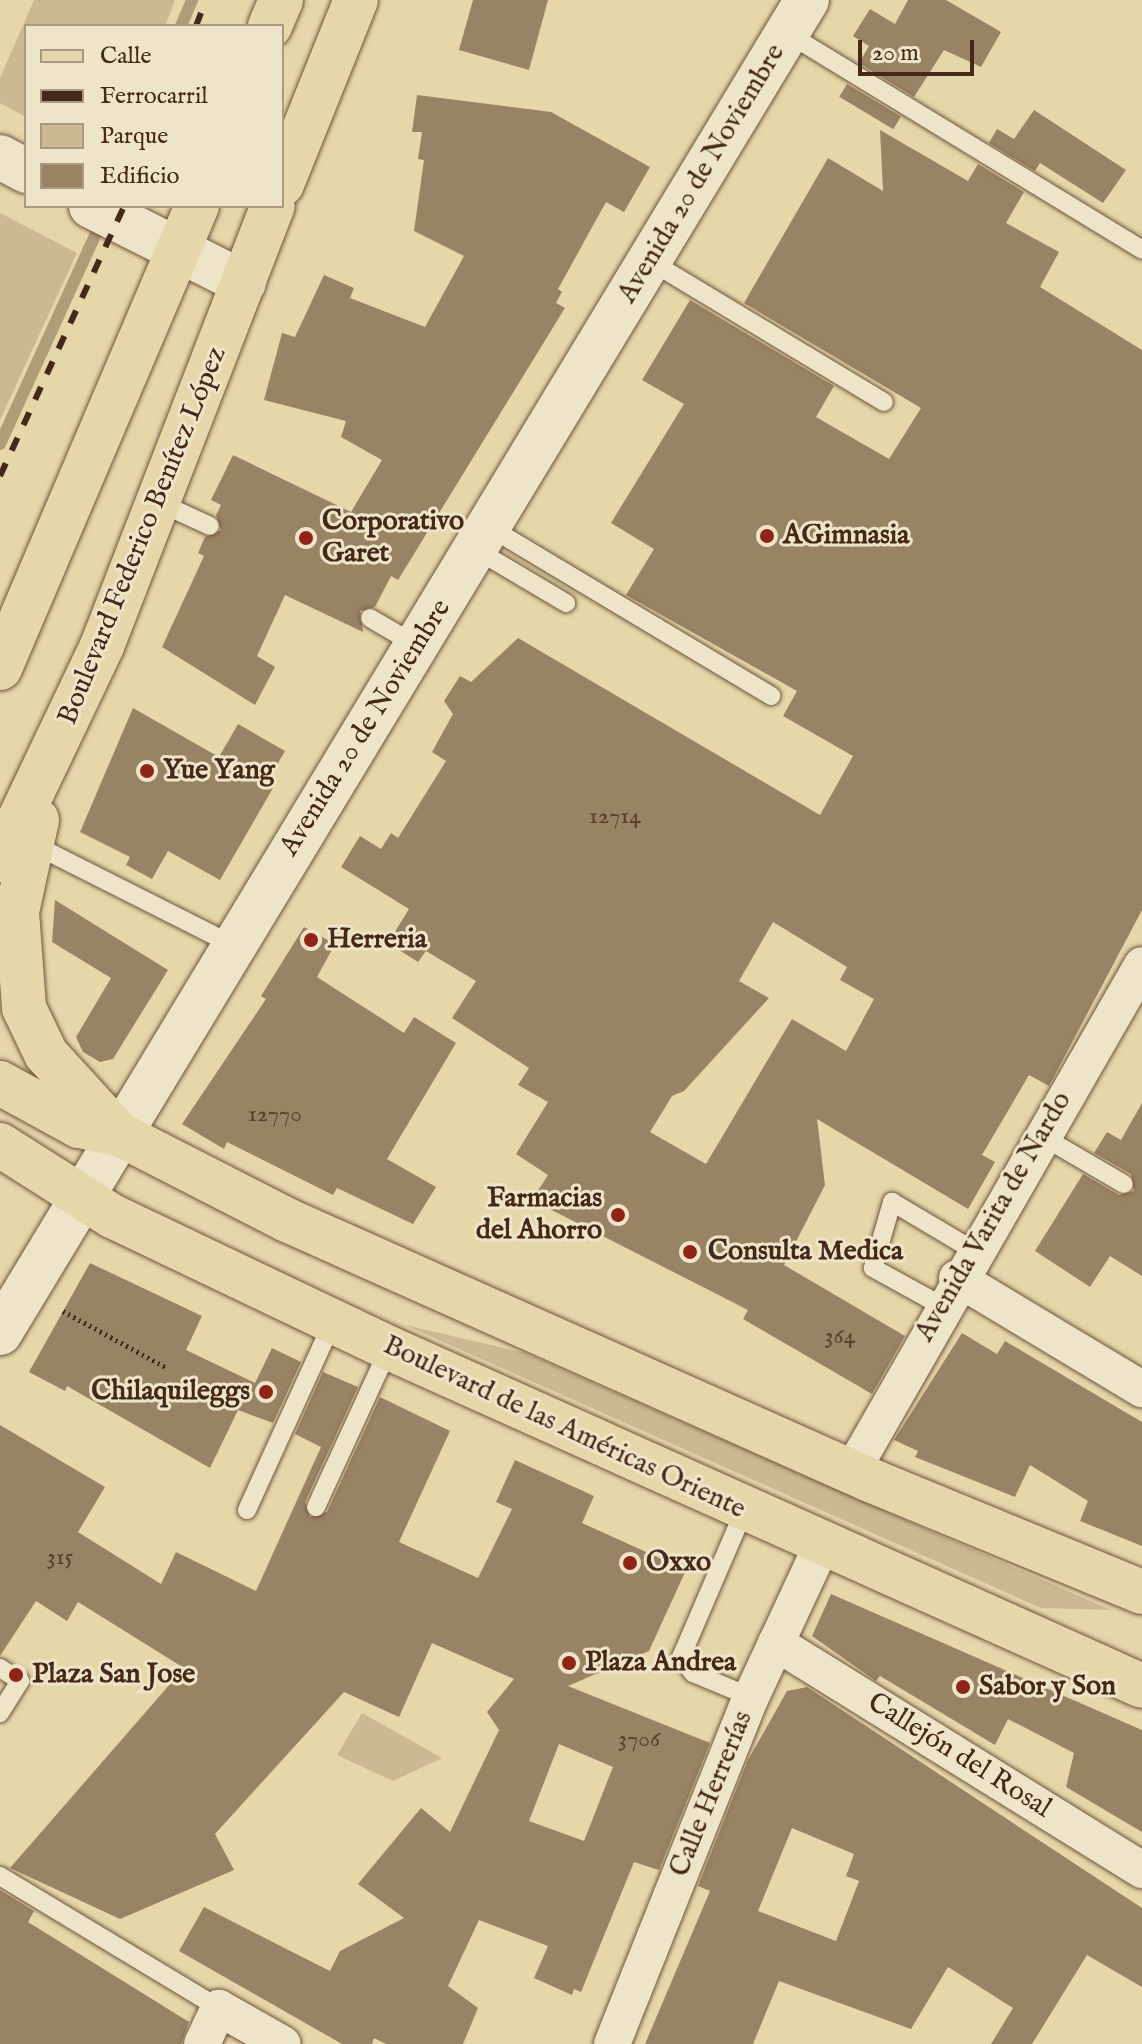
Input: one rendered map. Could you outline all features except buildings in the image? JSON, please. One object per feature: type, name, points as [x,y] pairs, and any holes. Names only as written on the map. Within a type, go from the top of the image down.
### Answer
[{"type":"main road","points":[[271,24],[281,0]]},
{"type":"main road","points":[[284,179],[356,0]]},
{"type":"main road","name":"Avenida 20 de Noviembre","points":[[0,1333],[797,16]]},
{"type":"main road","points":[[0,157],[24,170]]},
{"type":"main road","points":[[95,208],[244,283]]},
{"type":"main road","points":[[0,668],[196,208]]},
{"type":"main road","name":"Boulevard Federico Benítez López","points":[[119,1134],[46,1054],[24,1008],[16,851],[158,502],[272,208]]},
{"type":"main road","points":[[0,1083],[79,1126],[119,1134],[287,1220],[852,1471],[1142,1592]]},
{"type":"main road","name":"Boulevard de las Américas Oriente","points":[[0,1145],[80,1197],[389,1348],[821,1547],[1142,1686]]},
{"type":"street","name":"Avenida Varita de Nardo","points":[[852,1471],[957,1278],[1142,965]]},
{"type":"street","points":[[957,1278],[1142,1389]]},
{"type":"street","name":"Calle Herrerías","points":[[612,2044],[751,1697],[821,1547]]},
{"type":"street","name":"Callejón del Rosal","points":[[776,1643],[1142,1870]]},
{"type":"street","points":[[202,2044],[219,2008],[283,2044]]},
{"type":"lane","points":[[797,16],[1142,250]]},
{"type":"lane","points":[[650,261],[884,402]]},
{"type":"lane","points":[[158,502],[210,526]]},
{"type":"lane","points":[[482,538],[566,603]]},
{"type":"lane","points":[[482,538],[771,696]]},
{"type":"lane","points":[[370,618],[416,645]]},
{"type":"lane","points":[[16,851],[69,863],[233,945]]},
{"type":"lane","points":[[1040,1135],[1124,1184]]},
{"type":"lane","points":[[892,1202],[957,1278],[873,1268],[892,1202]]},
{"type":"lane","points":[[247,1510],[333,1321]]},
{"type":"lane","points":[[316,1507],[389,1348]]},
{"type":"lane","points":[[744,1511],[681,1657],[693,1673],[751,1697]]},
{"type":"lane","points":[[0,1668],[20,1681],[0,1713]]},
{"type":"lane","points":[[0,1876],[219,2008]]},
{"type":"path","points":[[57,1308],[167,1368]]},
{"type":"green space","points":[[34,0],[175,0],[166,24],[24,24],[24,116],[0,103],[0,78]]},
{"type":"green space","points":[[0,213],[77,253],[0,420]]},
{"type":"green space","points":[[405,1325],[525,1353],[1111,1610],[1041,1608]]},
{"type":"green space","points":[[362,1713],[442,1758],[393,1781],[337,1755]]},
{"type":"waterway","points":[[182,24],[192,0]]},
{"type":"waterway","points":[[0,444],[102,220]]},
{"type":"railway","points":[[197,24],[206,0]]},
{"type":"railway","points":[[0,476],[123,208]]},
{"type":"place","name":"AGimnasia","points":[[767,536]]},
{"type":"place","name":"Corporativo Garet","points":[[306,538]]},
{"type":"place","name":"Yue Yang","points":[[147,771]]},
{"type":"place","name":"Herreria","points":[[311,940]]},
{"type":"place","name":"Farmacias del Ahorro","points":[[618,1215]]},
{"type":"place","name":"Consulta Medica","points":[[690,1252]]},
{"type":"place","name":"Chilaquileggs","points":[[266,1392]]},
{"type":"place","name":"Oxxo","points":[[630,1563]]},
{"type":"place","name":"Plaza Andrea","points":[[569,1663]]},
{"type":"place","name":"Plaza San Jose","points":[[16,1675]]},
{"type":"place","name":"Sabor y Son","points":[[963,1687]]}]
